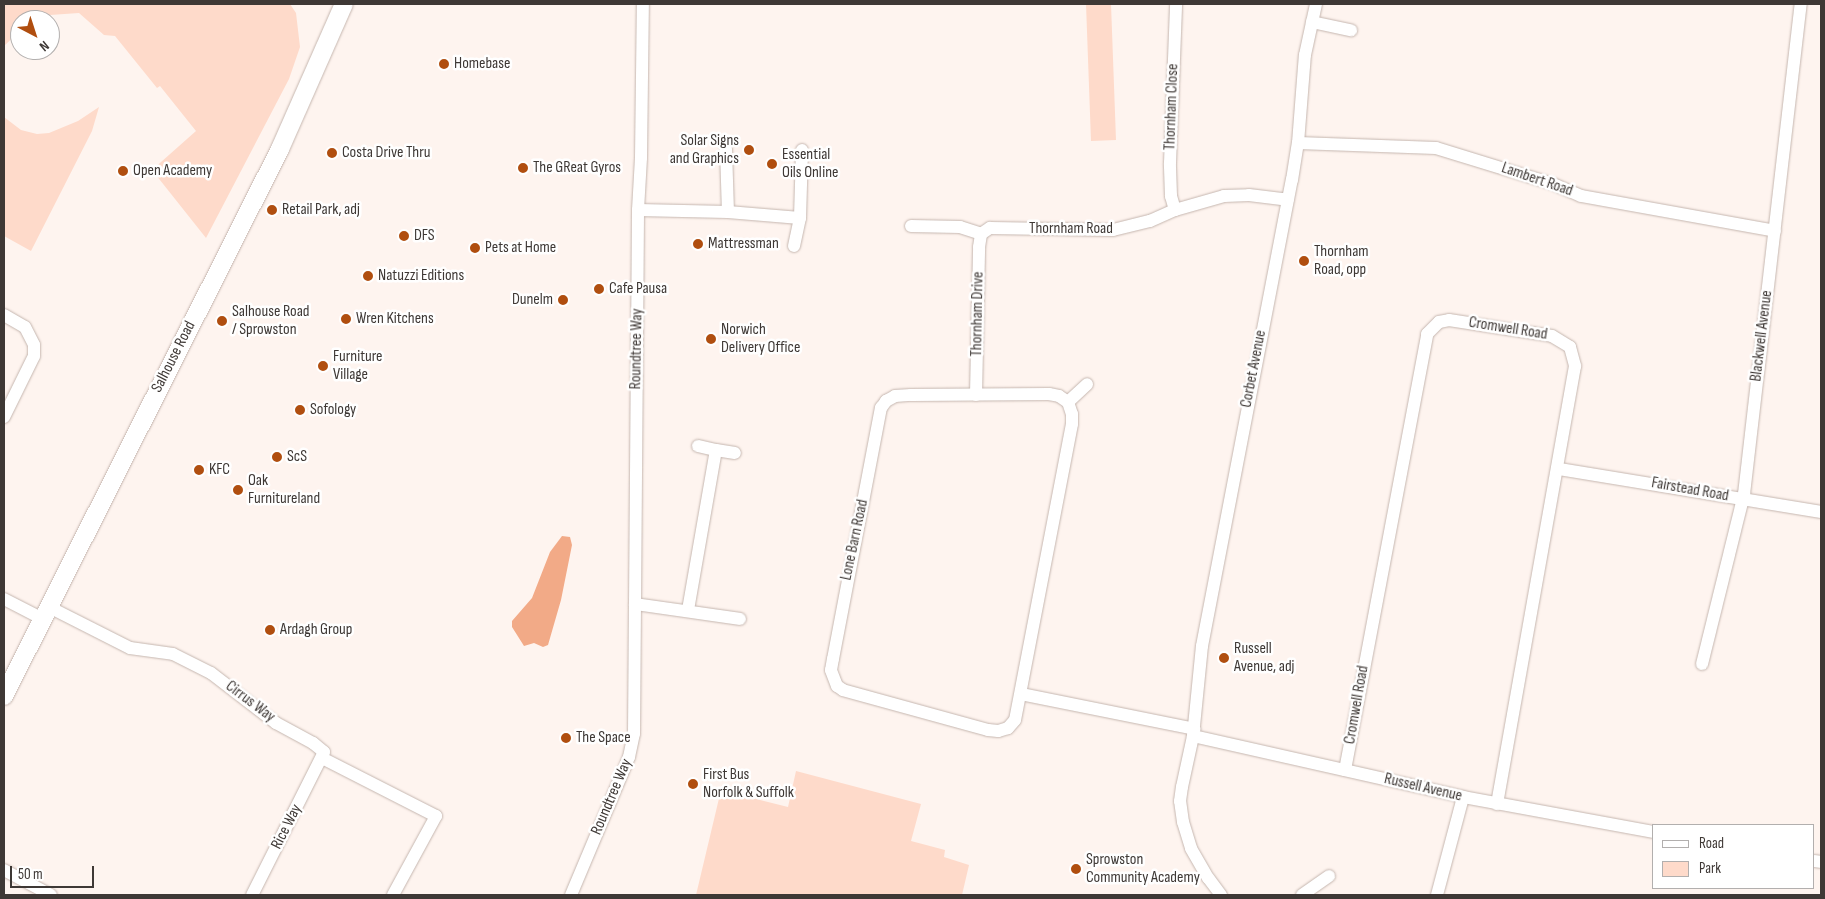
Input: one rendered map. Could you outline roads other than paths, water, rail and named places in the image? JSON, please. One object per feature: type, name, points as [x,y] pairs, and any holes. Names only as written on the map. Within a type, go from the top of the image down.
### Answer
[{"type":"street","name":"Roundtree Way","points":[[571,895],[632,746],[635,719],[634,604],[638,210],[642,158],[643,4]]},
{"type":"street","name":"Thornham Close","points":[[1175,210],[1170,196],[1170,162],[1176,4]]},
{"type":"street","name":"Corbet Avenue","points":[[1221,895],[1208,878],[1191,848],[1183,822],[1180,801],[1194,732],[1202,646],[1298,143],[1304,55],[1316,4]]},
{"type":"street","name":"Blackwell Avenue","points":[[1702,664],[1743,499],[1801,4]]},
{"type":"street","name":"Salhouse Road","points":[[4,696],[280,149],[341,8]]},
{"type":"street","points":[[1312,22],[1352,30]]},
{"type":"street","name":"Lambert Road","points":[[1298,143],[1436,148],[1553,184],[1581,196],[1775,231]]},
{"type":"street","points":[[726,149],[728,212]]},
{"type":"street","points":[[794,246],[800,218],[802,150]]},
{"type":"street","name":"Thornham Road","points":[[981,234],[990,228],[1113,230],[1150,221],[1175,210],[1224,196],[1249,195],[1288,200]]},
{"type":"street","points":[[638,210],[728,212],[800,218]]},
{"type":"street","points":[[911,226],[960,227],[981,234]]},
{"type":"street","name":"Thornham Drive","points":[[976,395],[979,238],[981,234]]},
{"type":"street","points":[[4,315],[25,327],[31,335],[34,350],[31,362],[4,417]]},
{"type":"street","name":"Cromwell Road","points":[[1345,770],[1427,334],[1439,322],[1449,320],[1552,336],[1563,340],[1570,347],[1576,366],[1559,469],[1497,804]]},
{"type":"street","points":[[1068,402],[1087,384]]},
{"type":"street","name":"Lone Barn Road","points":[[1049,394],[1059,396],[1068,402],[1072,414],[1072,424],[1031,630],[1021,694],[1012,731],[988,730],[843,690],[838,686],[831,670],[881,408],[886,401],[895,396],[976,395],[1049,394]]},
{"type":"street","points":[[698,446],[735,453]]},
{"type":"street","points":[[688,610],[716,450]]},
{"type":"street","name":"Fairstead Road","points":[[1559,469],[1821,512]]},
{"type":"street","points":[[4,599],[46,613]]},
{"type":"street","points":[[634,604],[688,610],[740,619]]},
{"type":"street","name":"Cirrus Way","points":[[46,613],[130,648],[173,654],[211,674],[276,723],[313,743],[324,752],[322,758],[436,816],[393,895]]},
{"type":"street","points":[[1021,694],[1194,732]]},
{"type":"street","name":"Russell Avenue","points":[[1194,732],[1463,797],[1652,832]]},
{"type":"street","name":"Rice Way","points":[[252,895],[322,758]]},
{"type":"street","points":[[1437,895],[1463,797]]},
{"type":"street","points":[[4,870],[51,895]]},
{"type":"street","points":[[1302,895],[1329,876]]},
{"type":"place","name":"Homebase","points":[[444,64]]},
{"type":"place","name":"Solar Signs and Graphics","points":[[749,150]]},
{"type":"place","name":"Costa Drive Thru","points":[[332,153]]},
{"type":"place","name":"Essential Oils Online","points":[[772,164]]},
{"type":"place","name":"The GReat Gyros","points":[[523,168]]},
{"type":"place","name":"Open Academy","points":[[123,171]]},
{"type":"place","name":"Retail Park, adj","points":[[272,210]]},
{"type":"place","name":"DFS","points":[[404,236]]},
{"type":"place","name":"Mattressman","points":[[698,244]]},
{"type":"place","name":"Pets at Home","points":[[475,248]]},
{"type":"place","name":"Thornham Road, opp","points":[[1304,261]]},
{"type":"place","name":"Natuzzi Editions","points":[[368,276]]},
{"type":"place","name":"Cafe Pausa","points":[[599,289]]},
{"type":"place","name":"Dunelm","points":[[563,300]]},
{"type":"place","name":"Wren Kitchens","points":[[346,319]]},
{"type":"place","name":"Salhouse Road / Sprowston","points":[[222,321]]},
{"type":"place","name":"Norwich Delivery Office","points":[[711,339]]},
{"type":"place","name":"Furniture Village","points":[[323,366]]},
{"type":"place","name":"Sofology","points":[[300,410]]},
{"type":"place","name":"ScS","points":[[277,457]]},
{"type":"place","name":"KFC","points":[[199,470]]},
{"type":"place","name":"Oak Furnitureland","points":[[238,490]]},
{"type":"place","name":"Ardagh Group","points":[[270,630]]},
{"type":"place","name":"Russell Avenue, adj","points":[[1224,658]]},
{"type":"place","name":"The Space","points":[[566,738]]},
{"type":"place","name":"First Bus Norfolk & Suffolk","points":[[693,784]]},
{"type":"place","name":"Sprowston Community Academy","points":[[1076,869]]}]
